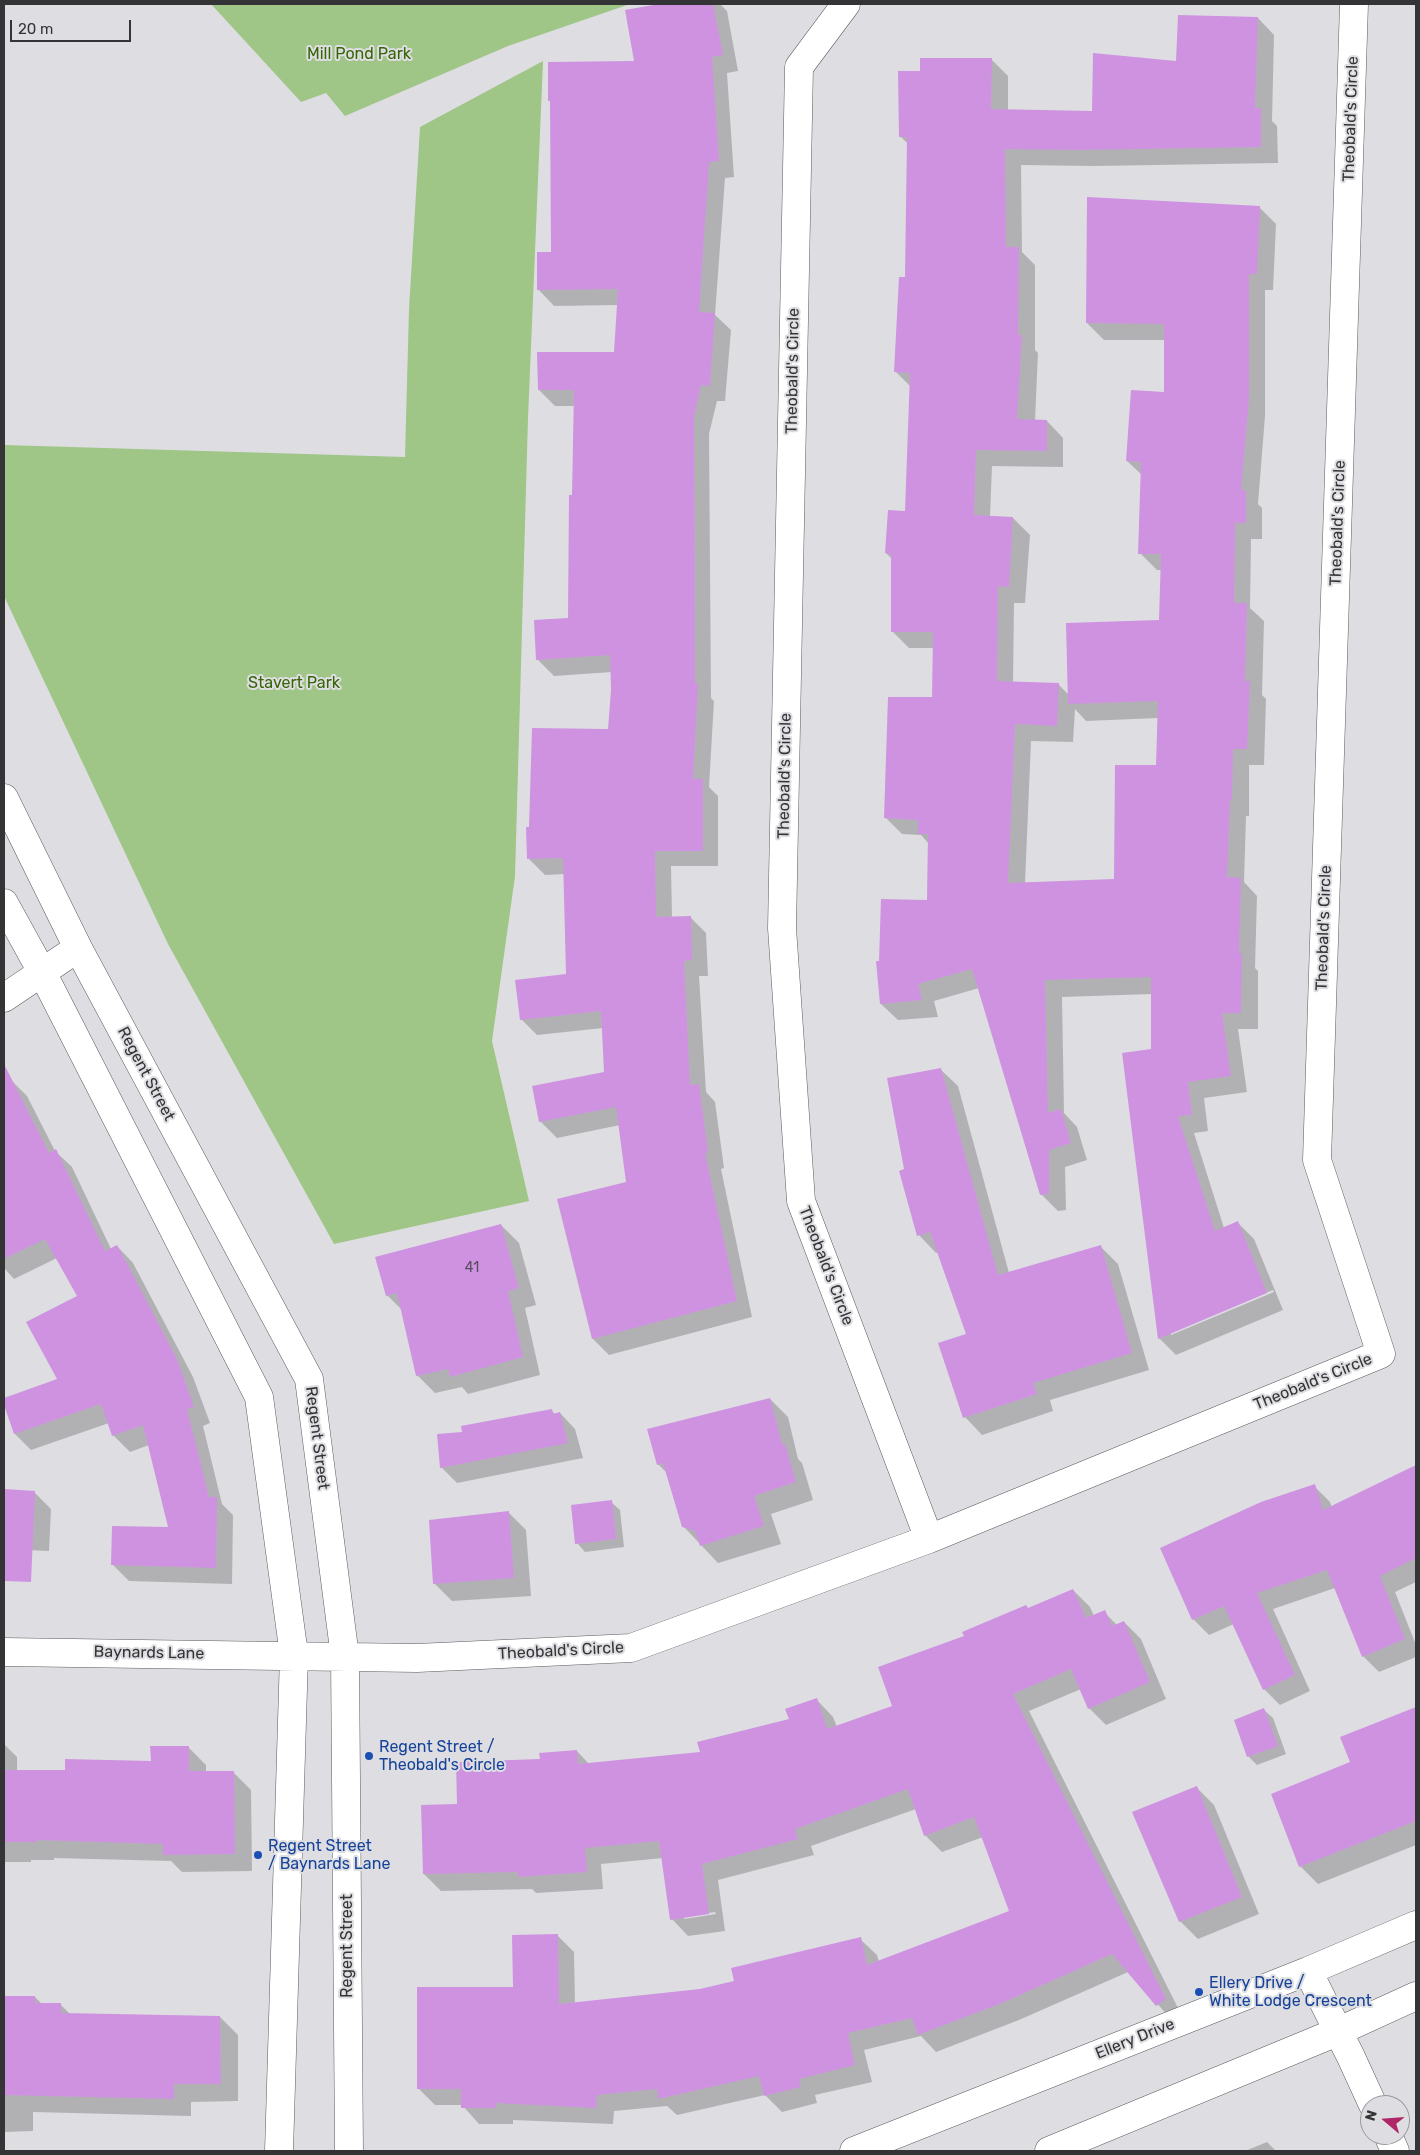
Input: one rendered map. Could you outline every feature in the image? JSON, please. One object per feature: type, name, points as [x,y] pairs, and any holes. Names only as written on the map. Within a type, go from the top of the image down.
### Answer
[{"type":"street","name":"Theobald's Circle","points":[[846,4],[799,67],[782,928],[801,1201],[929,1539]]},
{"type":"street","name":"Theobald's Circle","points":[[294,1655],[417,1658],[631,1648],[929,1539],[1381,1354],[1317,1160],[1354,4]]},
{"type":"street","name":"Regent Street","points":[[4,798],[78,948],[310,1379],[345,1657],[349,2151]]},
{"type":"street","points":[[4,903],[42,972],[259,1397],[294,1655],[279,2151]]},
{"type":"street","points":[[4,998],[78,948]]},
{"type":"street","name":"Baynards Lane","points":[[4,1652],[294,1655]]},
{"type":"street","name":"Ellery Drive","points":[[854,2151],[1308,1971],[1416,1925]]},
{"type":"street","points":[[1308,1971],[1368,2095]]},
{"type":"street","points":[[1049,2151],[1337,2032],[1416,1996]]},
{"type":"green space","name":"Mill Pond Park","points":[[211,4],[630,4],[508,46],[345,116],[326,93],[301,102]]},
{"type":"green space","name":"Stavert Park","points":[[543,61],[528,418],[515,876],[492,1041],[529,1201],[334,1244],[168,944],[4,596],[4,445],[405,457],[409,309],[420,127]]},
{"type":"building","points":[[659,4],[713,4],[723,55],[712,57],[719,161],[709,162],[699,312],[715,313],[710,386],[701,385],[694,417],[695,684],[698,684],[693,779],[703,779],[703,851],[655,851],[656,917],[691,916],[692,960],[684,961],[690,1085],[699,1084],[708,1152],[705,1153],[737,1301],[592,1339],[557,1199],[626,1182],[616,1107],[539,1122],[532,1086],[604,1072],[601,1011],[520,1020],[515,980],[566,974],[563,858],[527,859],[526,827],[529,827],[532,728],[608,729],[611,690],[610,655],[536,660],[534,620],[568,618],[569,495],[572,495],[574,390],[538,390],[537,352],[614,352],[618,289],[537,290],[537,252],[551,252],[548,62],[634,61],[625,10]]},
{"type":"building","points":[[1178,15],[1258,17],[1255,108],[1261,108],[1261,147],[1077,150],[1005,149],[1006,247],[1019,247],[1018,335],[1022,335],[1017,419],[1047,420],[1047,451],[976,450],[974,515],[1013,517],[1009,587],[998,586],[997,681],[1059,683],[1057,726],[1015,724],[1008,883],[1114,879],[1115,765],[1156,765],[1158,701],[1068,704],[1066,623],[1159,620],[1161,554],[1138,554],[1141,462],[1126,461],[1131,390],[1164,392],[1164,324],[1086,323],[1087,197],[1260,206],[1257,274],[1249,274],[1249,399],[1241,490],[1246,490],[1246,523],[1235,523],[1234,603],[1247,603],[1245,681],[1250,681],[1247,749],[1233,749],[1227,877],[1241,878],[1239,953],[1242,953],[1241,1013],[1222,1013],[1231,1076],[1188,1082],[1192,1115],[1178,1116],[1215,1231],[1238,1221],[1267,1293],[1158,1339],[1122,1053],[1151,1049],[1151,977],[1045,980],[1048,1113],[1061,1109],[1071,1143],[1049,1150],[1049,1194],[1040,1195],[972,969],[918,984],[922,1000],[880,1004],[876,961],[879,961],[881,899],[927,900],[928,834],[918,834],[918,820],[884,818],[888,697],[932,697],[933,632],[891,632],[891,554],[885,553],[888,510],[905,511],[910,373],[894,372],[899,277],[905,277],[907,137],[899,137],[898,71],[920,71],[920,58],[992,58],[991,109],[1092,111],[1093,53],[1176,61]]},
{"type":"building","points":[[4,1064],[49,1153],[56,1149],[105,1251],[117,1245],[177,1359],[194,1407],[187,1409],[209,1497],[217,1497],[216,1568],[111,1565],[112,1526],[168,1527],[143,1425],[112,1436],[101,1404],[14,1434],[4,1405],[4,1398],[57,1379],[26,1322],[77,1296],[45,1239],[4,1259]]},
{"type":"building","points":[[941,1068],[998,1275],[1101,1245],[1132,1353],[1033,1383],[1037,1394],[963,1418],[938,1343],[966,1334],[930,1232],[917,1236],[899,1171],[904,1169],[887,1078]]},
{"type":"building","points":[[501,1224],[519,1288],[508,1291],[523,1357],[450,1377],[448,1369],[416,1376],[397,1293],[386,1296],[375,1257]]},
{"type":"building","points":[[770,1398],[782,1444],[785,1444],[796,1482],[754,1496],[764,1526],[700,1546],[695,1531],[682,1527],[663,1463],[657,1465],[647,1429]]},
{"type":"building","points":[[552,1409],[553,1414],[560,1412],[568,1443],[440,1468],[437,1434],[462,1432],[461,1426]]},
{"type":"building","points":[[1416,1465],[1416,1558],[1380,1576],[1405,1639],[1362,1657],[1327,1570],[1257,1593],[1295,1675],[1263,1690],[1224,1606],[1192,1620],[1160,1548],[1261,1502],[1315,1484],[1323,1510]]},
{"type":"building","points":[[4,1489],[35,1491],[31,1582],[4,1581]]},
{"type":"building","points":[[612,1500],[616,1539],[575,1544],[571,1505]]},
{"type":"building","points":[[509,1511],[514,1578],[433,1584],[429,1520]]},
{"type":"building","points":[[1073,1589],[1086,1618],[1105,1610],[1112,1626],[1124,1621],[1150,1682],[1088,1709],[1071,1669],[1013,1694],[1166,1999],[1156,2006],[1112,1954],[1002,2003],[918,2035],[912,2018],[848,2033],[855,2065],[799,2079],[801,2087],[764,2096],[759,2076],[658,2099],[657,2089],[597,2095],[596,2108],[496,2103],[496,2108],[461,2108],[461,2089],[417,2089],[417,1987],[513,1987],[512,1935],[558,1934],[559,2004],[700,1989],[734,1981],[731,1968],[861,1937],[867,1965],[1009,1911],[974,1817],[924,1836],[908,1789],[795,1829],[798,1839],[702,1864],[709,1914],[670,1920],[659,1841],[585,1848],[587,1872],[518,1877],[518,1872],[423,1874],[421,1805],[457,1804],[456,1762],[540,1759],[539,1753],[577,1750],[578,1764],[700,1752],[697,1742],[789,1719],[785,1709],[817,1698],[827,1729],[892,1706],[878,1667],[964,1636],[962,1632],[1026,1605],[1028,1608]]},
{"type":"building","points":[[1416,1707],[1416,1821],[1299,1867],[1271,1794],[1350,1762],[1340,1737]]},
{"type":"building","points":[[1264,1708],[1278,1746],[1247,1757],[1234,1720]]},
{"type":"building","points":[[150,1746],[189,1746],[189,1771],[234,1771],[235,1854],[163,1855],[163,1844],[37,1840],[37,1842],[4,1842],[4,1770],[65,1770],[65,1759],[151,1761]]},
{"type":"building","points":[[1197,1786],[1242,1897],[1179,1922],[1132,1812]]},
{"type":"building","points":[[4,1996],[35,1996],[35,2003],[61,2003],[61,2013],[220,2016],[221,2084],[174,2084],[174,2099],[4,2095]]},
{"type":"place","name":"Regent Street / Theobald's Circle","points":[[369,1756]]},
{"type":"place","name":"Regent Street / Baynards Lane","points":[[258,1855]]},
{"type":"place","name":"Ellery Drive / White Lodge Crescent","points":[[1199,1992]]}]
